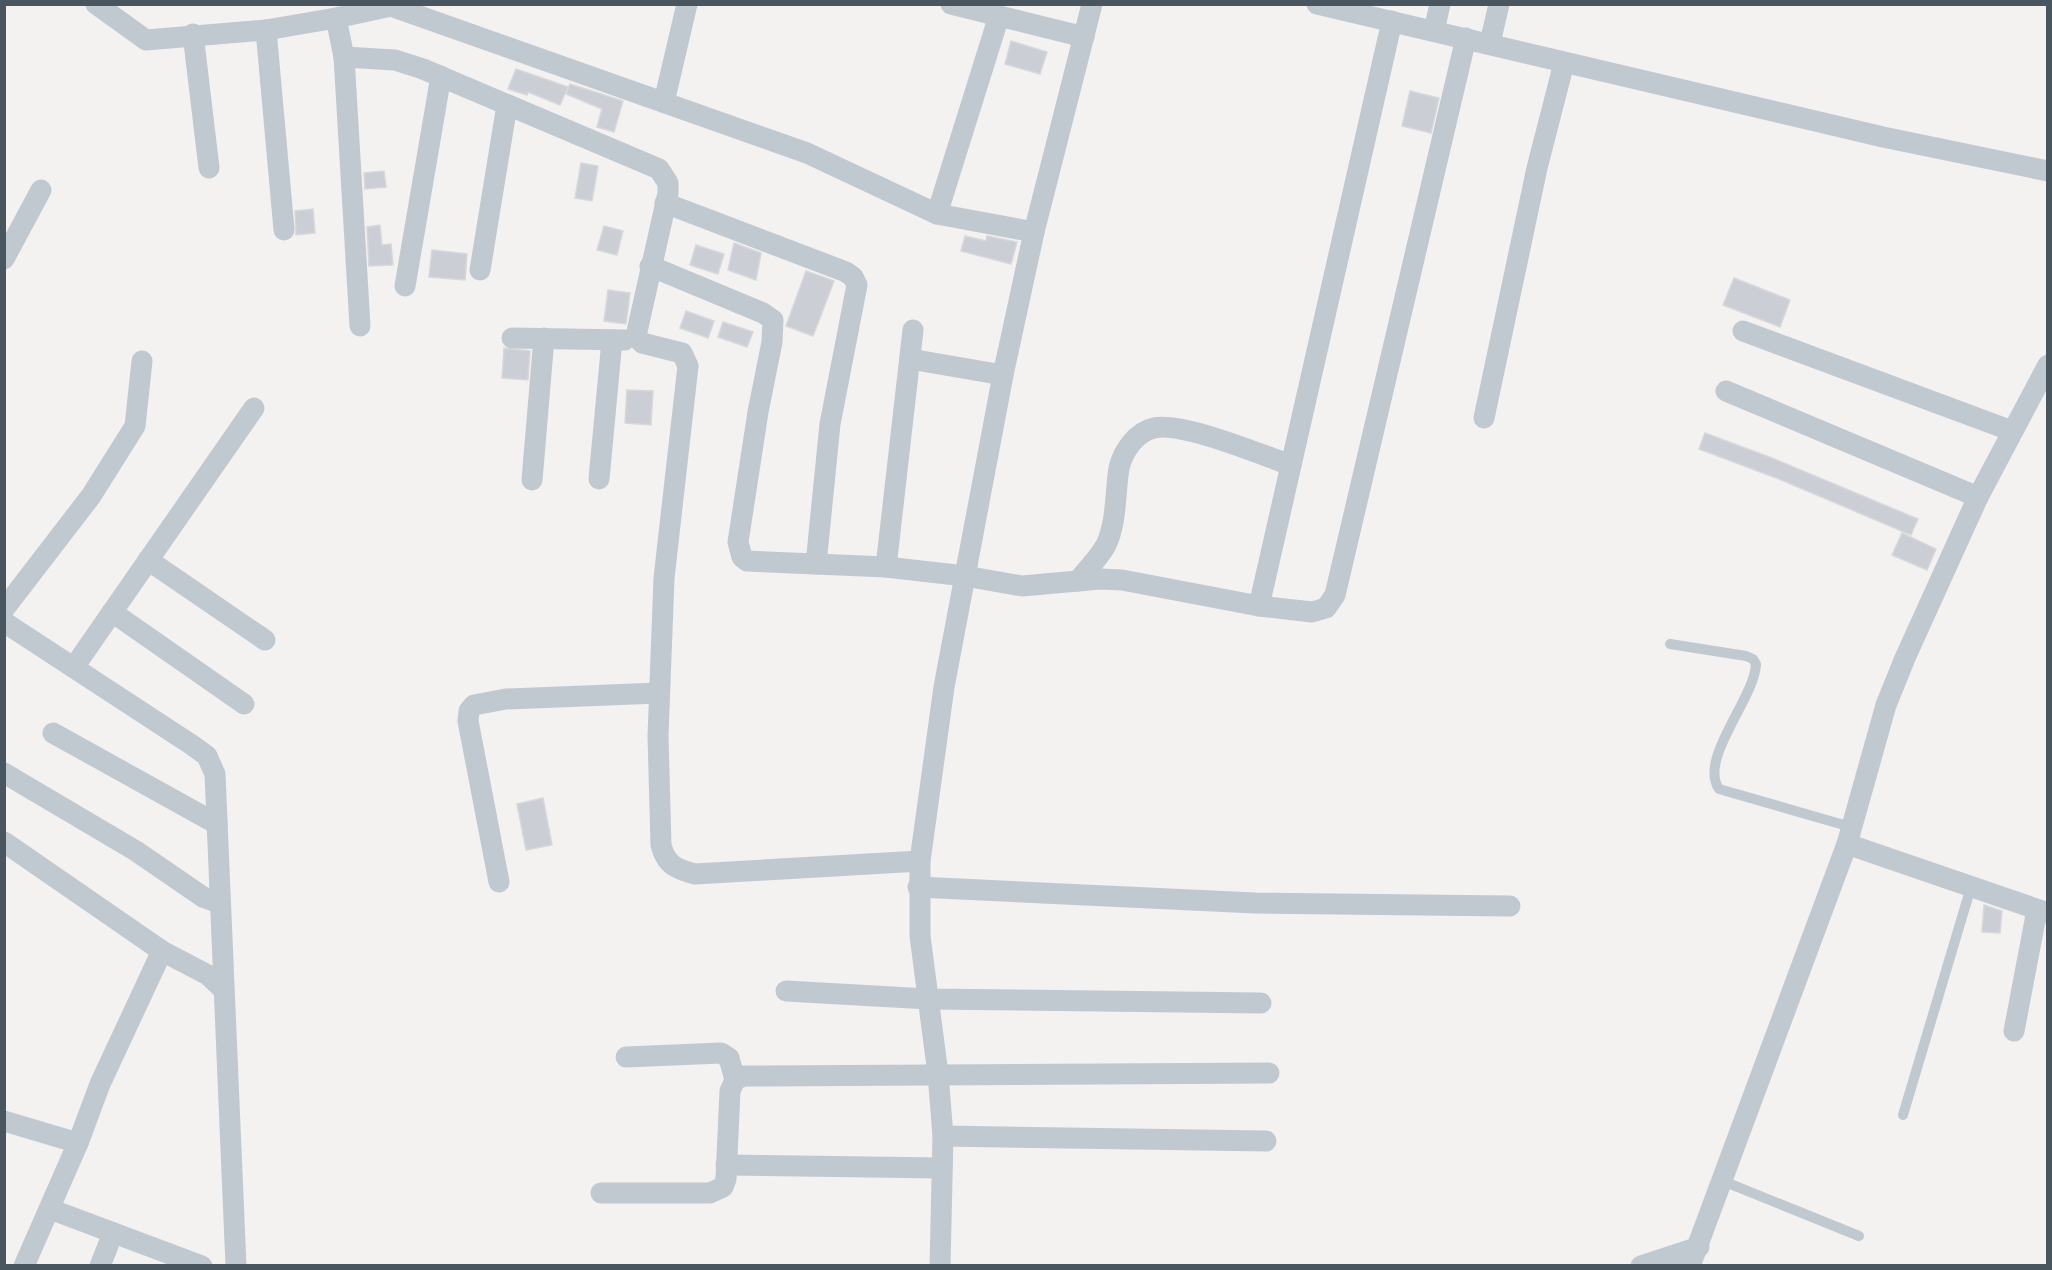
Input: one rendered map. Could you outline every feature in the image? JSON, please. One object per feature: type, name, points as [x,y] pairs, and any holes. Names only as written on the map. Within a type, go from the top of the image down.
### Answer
[{"type":"street","points":[[96,4],[146,40],[193,34],[266,30],[391,6],[807,153],[937,214],[1034,232]]},
{"type":"street","points":[[664,102],[687,4]]},
{"type":"street","points":[[951,4],[1084,36]]},
{"type":"street","points":[[940,1266],[943,1136],[938,1074],[920,936],[918,887],[934,748],[1003,375],[1034,232],[1092,4]]},
{"type":"street","points":[[1317,4],[1369,10],[1392,21],[1490,43],[1564,63],[1883,137],[2048,171]]},
{"type":"street","points":[[1434,31],[1440,4]]},
{"type":"street","points":[[1490,43],[1499,4]]},
{"type":"street","points":[[937,214],[999,16]]},
{"type":"street","points":[[336,18],[344,57],[360,326]]},
{"type":"street","points":[[1259,606],[1392,21]]},
{"type":"street","points":[[266,30],[284,230]]},
{"type":"street","points":[[193,34],[209,168]]},
{"type":"street","points":[[650,266],[763,313],[772,320],[772,342],[758,412],[738,542],[739,549],[747,561],[756,564],[886,567],[965,576],[1022,586],[1122,580],[1259,606],[1319,611],[1330,605],[1335,596],[1466,38]]},
{"type":"street","points":[[344,57],[394,60],[441,76],[659,170],[668,183],[637,325],[638,340]]},
{"type":"street","points":[[1484,418],[1537,168],[1564,63]]},
{"type":"street","points":[[405,286],[441,76]]},
{"type":"street","points":[[480,270],[507,105]]},
{"type":"street","points":[[4,259],[41,190]]},
{"type":"street","points":[[665,203],[846,272],[853,277],[857,285],[830,424],[816,564]]},
{"type":"street","points":[[886,567],[913,330]]},
{"type":"street","points":[[1743,331],[2012,431]]},
{"type":"street","points":[[512,338],[638,340],[682,353],[688,366],[664,578],[659,693],[661,846],[669,864],[694,874],[921,861]]},
{"type":"street","points":[[531,480],[544,338]]},
{"type":"street","points":[[599,479],[612,340]]},
{"type":"street","points":[[910,358],[1003,375]]},
{"type":"street","points":[[4,609],[90,496],[135,426],[142,361]]},
{"type":"street","points":[[1641,1266],[1695,1256],[1849,836],[1886,705],[1978,497],[2048,365]]},
{"type":"street","points":[[1726,391],[1978,497]]},
{"type":"street","points":[[74,667],[254,408]]},
{"type":"street","points":[[1078,581],[1106,544],[1110,533],[1120,465],[1125,452],[1142,433],[1153,428],[1184,430],[1291,465]]},
{"type":"street","points":[[148,560],[265,640]]},
{"type":"street","points":[[112,612],[244,704]]},
{"type":"street","points":[[4,622],[207,756],[215,774],[236,1266]]},
{"type":"street","points":[[499,882],[468,721],[474,705],[506,699],[659,693]]},
{"type":"street","points":[[52,733],[217,824]]},
{"type":"street","points":[[4,773],[136,851],[203,897],[220,903]]},
{"type":"street","points":[[1849,836],[1971,887],[2042,911],[2014,1031]]},
{"type":"street","points":[[4,842],[162,951],[208,975],[223,990]]},
{"type":"street","points":[[918,887],[1255,903],[1510,906]]},
{"type":"street","points":[[24,1266],[78,1143],[100,1084],[162,951]]},
{"type":"street","points":[[786,991],[928,999],[1261,1003]]},
{"type":"street","points":[[602,1193],[710,1192],[723,1187],[730,1091],[735,1080],[729,1058],[721,1053],[626,1057]]},
{"type":"street","points":[[735,1080],[754,1074],[1269,1073]]},
{"type":"street","points":[[4,1122],[78,1143]]},
{"type":"street","points":[[943,1136],[1266,1142]]},
{"type":"street","points":[[726,1165],[941,1168]]},
{"type":"street","points":[[50,1209],[202,1266]]},
{"type":"street","points":[[100,1266],[113,1233]]},
{"type":"lane","points":[[1670,644],[1746,656],[1753,658],[1756,664],[1715,764],[1715,783],[1719,789],[1849,836]]},
{"type":"lane","points":[[1903,1116],[1971,887]]},
{"type":"lane","points":[[1723,1181],[1859,1236]]},
{"type":"building","points":[[1011,41],[1047,52],[1040,74],[1005,64]]},
{"type":"building","points":[[516,69],[568,87],[560,105],[528,92],[527,95],[508,89]]},
{"type":"building","points":[[570,84],[623,101],[614,132],[597,127],[602,109],[566,94]]},
{"type":"building","points":[[1410,91],[1439,98],[1431,133],[1402,126]]},
{"type":"building","points":[[581,163],[598,166],[592,201],[575,198]]},
{"type":"building","points":[[384,171],[386,187],[365,189],[364,173]]},
{"type":"building","points":[[313,209],[315,233],[296,235],[295,211]]},
{"type":"building","points":[[380,225],[382,245],[391,244],[393,265],[369,266],[367,227]]},
{"type":"building","points":[[604,226],[623,231],[617,255],[597,250]]},
{"type":"building","points":[[965,236],[986,241],[987,236],[1017,242],[1011,264],[961,251]]},
{"type":"building","points":[[734,243],[761,253],[756,280],[728,270]]},
{"type":"building","points":[[696,245],[724,254],[718,274],[690,265]]},
{"type":"building","points":[[432,250],[467,254],[465,280],[429,277]]},
{"type":"building","points":[[806,271],[834,281],[813,336],[786,326]]},
{"type":"building","points":[[1734,278],[1790,300],[1780,327],[1723,305]]},
{"type":"building","points":[[608,290],[630,293],[626,324],[604,321]]},
{"type":"building","points":[[686,311],[714,321],[708,338],[680,328]]},
{"type":"building","points":[[723,322],[753,332],[747,347],[718,337]]},
{"type":"building","points":[[504,348],[530,351],[528,380],[502,378]]},
{"type":"building","points":[[627,390],[653,391],[651,425],[625,423]]},
{"type":"building","points":[[1705,433],[1772,458],[1918,519],[1911,535],[1779,479],[1699,449]]},
{"type":"building","points":[[1902,533],[1936,549],[1927,570],[1892,555]]},
{"type":"building","points":[[543,798],[552,845],[526,850],[517,804]]},
{"type":"building","points":[[1984,905],[2002,911],[2000,933],[1982,932]]}]
